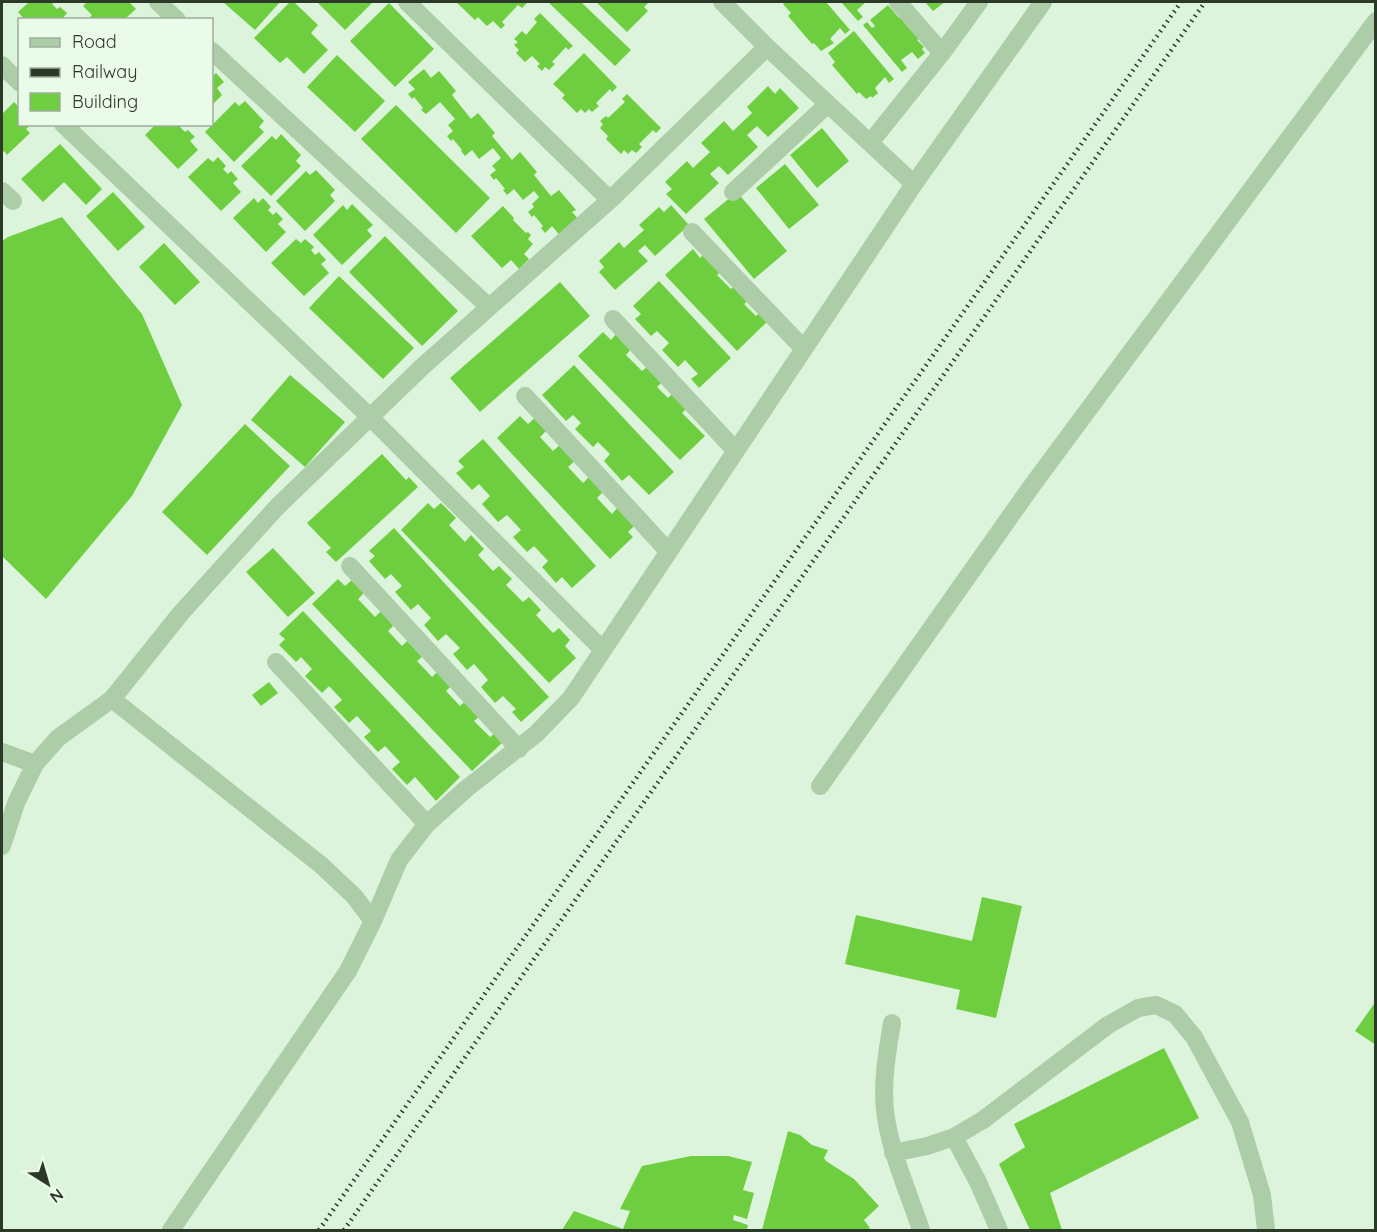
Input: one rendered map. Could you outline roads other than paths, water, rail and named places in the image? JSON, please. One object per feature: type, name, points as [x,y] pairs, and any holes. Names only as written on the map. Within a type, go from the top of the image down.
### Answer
[{"type":"street","points":[[158,2],[175,18]]},
{"type":"street","points":[[407,2],[610,200]]},
{"type":"street","points":[[722,2],[914,184]]},
{"type":"street","points":[[898,2],[942,53]]},
{"type":"street","points":[[870,143],[942,53],[979,2]]},
{"type":"street","points":[[171,1230],[348,971],[399,861],[427,824],[466,789],[519,749],[571,698],[914,184],[1043,2]]},
{"type":"street","points":[[820,786],[1031,487],[1376,21]]},
{"type":"street","points":[[2,846],[16,803],[35,764],[58,738],[112,699],[181,613],[277,507],[489,307],[610,200],[767,47]]},
{"type":"street","points":[[213,52],[489,307]]},
{"type":"street","points":[[3,69],[18,81]]},
{"type":"street","points":[[733,192],[828,104]]},
{"type":"street","points":[[65,126],[370,417],[603,650]]},
{"type":"street","points":[[692,232],[804,349]]},
{"type":"street","points":[[612,319],[736,451]]},
{"type":"street","points":[[525,396],[668,551]]},
{"type":"street","points":[[350,566],[519,749]]},
{"type":"street","points":[[276,662],[427,824]]},
{"type":"street","points":[[112,699],[321,865],[354,896],[373,921]]},
{"type":"street","points":[[2,752],[35,764]]},
{"type":"street","points":[[893,1153],[927,1146],[954,1137],[983,1120],[1108,1025],[1138,1008],[1156,1005],[1174,1014],[1194,1037],[1240,1122],[1262,1195],[1266,1230]]},
{"type":"street","points":[[892,1023],[884,1074],[885,1111],[893,1153],[921,1230]]},
{"type":"street","points":[[954,1137],[978,1182],[999,1230]]},
{"type":"railway","points":[[319,1230],[1181,2]]},
{"type":"railway","points":[[344,1230],[1205,2]]}]
